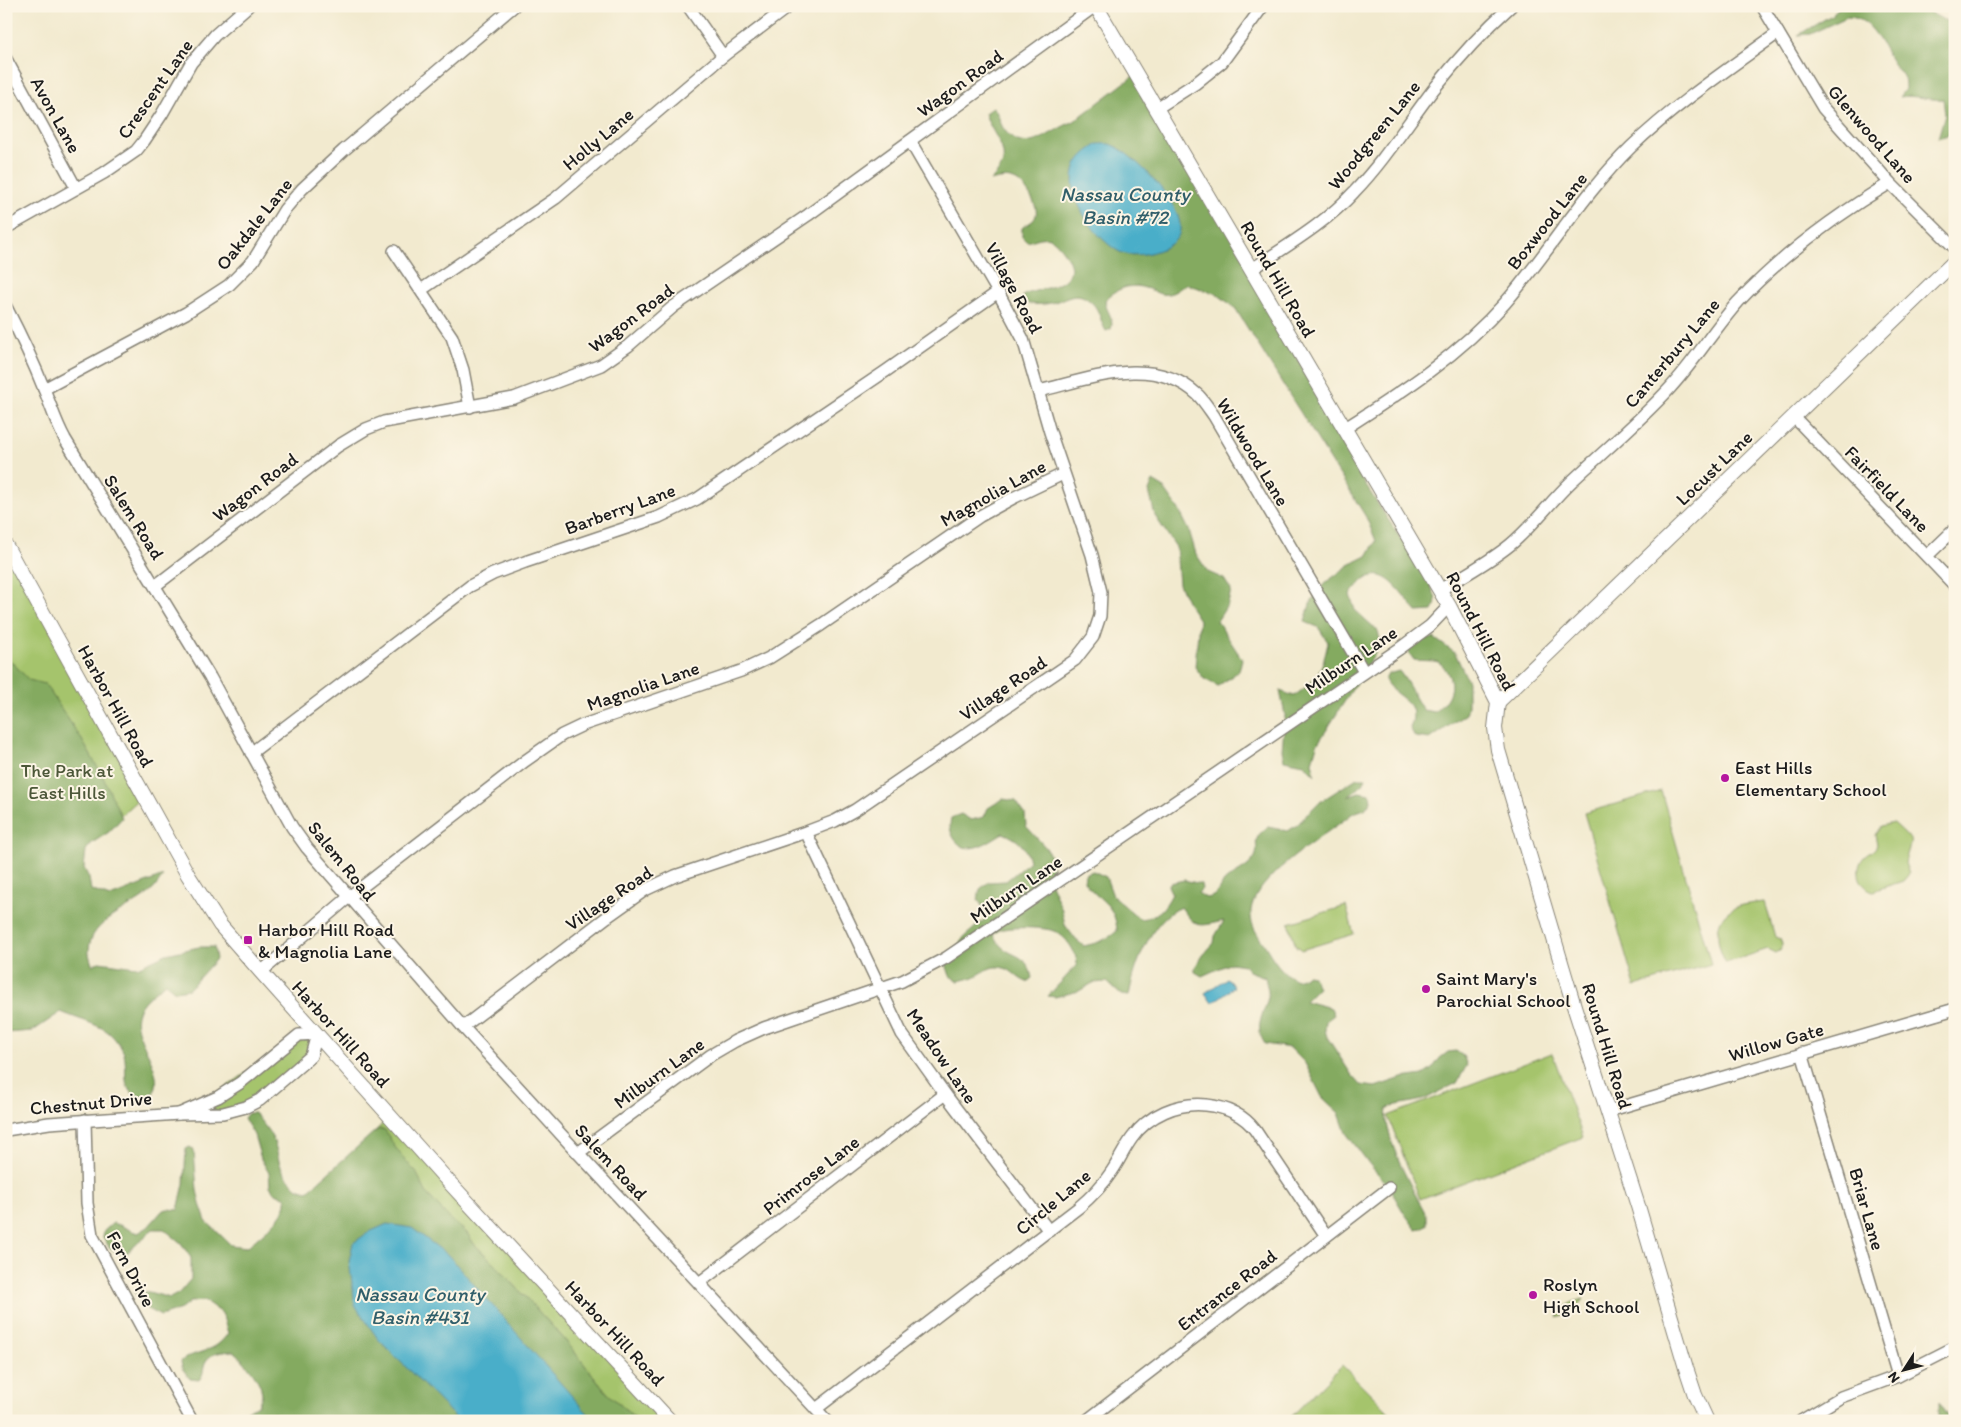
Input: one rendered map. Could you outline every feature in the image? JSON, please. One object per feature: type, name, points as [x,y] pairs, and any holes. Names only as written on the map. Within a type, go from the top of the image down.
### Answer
[{"type":"street","name":"Crescent Lane","points":[[6,228],[104,173],[136,151],[162,114],[191,63],[216,34],[248,6]]},
{"type":"street","name":"Oakdale Lane","points":[[44,389],[186,313],[229,285],[253,261],[285,209],[302,189],[344,150],[514,6]]},
{"type":"street","points":[[688,6],[723,56]]},
{"type":"street","name":"Holly Lane","points":[[421,290],[556,198],[723,56],[789,6]]},
{"type":"street","name":"Round Hill Road","points":[[1095,6],[1157,108],[1440,590],[1498,702],[1495,728],[1498,750],[1686,1368],[1695,1395],[1708,1421]]},
{"type":"street","name":"Wagon Road","points":[[155,586],[356,434],[374,425],[403,417],[470,407],[525,395],[601,365],[628,346],[673,307],[808,215],[1095,6]]},
{"type":"street","points":[[1157,108],[1196,83],[1222,62],[1263,6]]},
{"type":"street","name":"Woodgreen Lane","points":[[1251,270],[1327,217],[1354,193],[1434,89],[1470,47],[1511,6]]},
{"type":"street","name":"Glenwood Lane","points":[[1762,6],[1823,108],[1890,183],[1955,248]]},
{"type":"street","name":"Boxwood Lane","points":[[1344,429],[1404,390],[1458,350],[1504,304],[1578,206],[1631,148],[1687,98],[1778,33]]},
{"type":"street","name":"Avon Lane","points":[[6,59],[76,188]]},
{"type":"street","name":"Village Road","points":[[463,1027],[644,890],[675,876],[806,832],[855,810],[1075,660],[1093,637],[1100,616],[1101,592],[1092,555],[1063,474],[1023,339],[998,292],[910,141]]},
{"type":"street","name":"Canterbury Lane","points":[[1440,590],[1503,550],[1518,538],[1570,484],[1671,387],[1701,351],[1720,324],[1764,276],[1821,228],[1890,183]]},
{"type":"street","points":[[394,251],[448,330],[455,344],[470,407]]},
{"type":"street","name":"Locust Lane","points":[[1498,702],[1955,261]]},
{"type":"street","name":"Barberry Lane","points":[[252,753],[470,586],[493,574],[525,562],[659,517],[697,499],[878,377],[998,292]]},
{"type":"street","name":"Salem Road","points":[[6,308],[65,439],[210,677],[299,836],[320,865],[463,1027],[827,1421]]},
{"type":"street","name":"Wildwood Lane","points":[[1039,391],[1140,370],[1172,378],[1199,396],[1214,416],[1364,672]]},
{"type":"street","name":"Fairfield Lane","points":[[1794,417],[1955,586]]},
{"type":"street","name":"Magnolia Lane","points":[[261,972],[349,898],[517,767],[562,735],[583,725],[741,671],[769,658],[821,625],[980,516],[1063,474]]},
{"type":"street","points":[[1927,556],[1955,529]]},
{"type":"street","name":"Harbor Hill Road","points":[[6,546],[196,889],[220,925],[448,1181],[670,1421]]},
{"type":"street","name":"Milburn Lane","points":[[578,1153],[711,1055],[735,1041],[764,1028],[909,978],[946,958],[1430,626],[1449,606]]},
{"type":"street","name":"Meadow Lane","points":[[806,832],[879,988],[906,1040],[1048,1231]]},
{"type":"street","name":"Willow Gate","points":[[1608,1110],[1955,1009]]},
{"type":"street","name":"Chestnut Drive","points":[[6,1130],[30,1125],[85,1120],[223,1113],[246,1107],[260,1100],[311,1056],[317,1034],[299,1035],[240,1083],[218,1097],[179,1114]]},
{"type":"street","name":"Briar Lane","points":[[1802,1053],[1898,1376]]},
{"type":"street","name":"Primrose Lane","points":[[699,1283],[945,1094]]},
{"type":"street","name":"Circle Lane","points":[[816,1409],[1078,1208],[1099,1188],[1112,1172],[1132,1138],[1144,1125],[1167,1110],[1196,1104],[1226,1109],[1251,1124],[1326,1236]]},
{"type":"street","name":"Fern Drive","points":[[85,1120],[87,1203],[92,1235],[192,1421]]},
{"type":"street","name":"Entrance Road","points":[[1086,1421],[1389,1188]]},
{"type":"street","points":[[1801,1421],[1842,1397],[1898,1376],[1955,1348]]},
{"type":"green space","points":[[1841,6],[1929,6],[1929,12],[1944,20],[1955,22],[1955,133],[1938,138],[1945,114],[1943,99],[1899,97],[1905,89],[1904,78],[1889,58],[1876,34],[1864,22],[1856,18],[1847,17],[1810,34],[1798,35],[1830,16]]},
{"type":"green space","points":[[1136,74],[1251,270],[1359,475],[1429,582],[1435,596],[1436,603],[1433,611],[1417,612],[1394,585],[1378,576],[1370,577],[1360,583],[1350,595],[1355,610],[1378,631],[1381,644],[1317,745],[1312,762],[1315,775],[1304,764],[1284,760],[1282,750],[1285,715],[1280,691],[1294,696],[1314,679],[1321,667],[1328,642],[1318,627],[1305,622],[1310,604],[1324,584],[1349,565],[1367,556],[1376,541],[1366,517],[1235,308],[1217,294],[1186,284],[1173,293],[1165,294],[1134,286],[1119,290],[1105,300],[1112,321],[1111,329],[1106,331],[1095,306],[1082,296],[1069,296],[1055,302],[1043,304],[1024,303],[1022,299],[1024,295],[1056,285],[1066,278],[1070,273],[1070,265],[1061,248],[1050,238],[1041,238],[1027,242],[1022,237],[1022,228],[1034,220],[1036,211],[1033,201],[1022,185],[1008,179],[990,181],[1003,163],[1001,147],[985,113],[993,107],[1002,127],[1007,133],[1015,140],[1031,142],[1073,122]]},
{"type":"green space","points":[[1153,481],[1163,487],[1178,508],[1189,530],[1196,554],[1208,572],[1224,579],[1231,590],[1228,604],[1217,621],[1242,659],[1239,671],[1218,686],[1204,679],[1195,667],[1199,620],[1179,584],[1176,547],[1155,516],[1149,491]]},
{"type":"green space","name":"The Park at East Hills","points":[[6,545],[143,795],[6,919]]},
{"type":"green space","points":[[1434,638],[1455,653],[1468,681],[1468,706],[1466,714],[1430,739],[1415,737],[1410,728],[1413,711],[1410,705],[1389,687],[1385,680],[1388,674],[1399,671],[1423,710],[1434,712],[1446,700],[1451,685],[1450,680],[1446,670],[1438,662],[1414,660],[1409,653],[1409,647],[1417,641]]},
{"type":"green space","points":[[6,656],[29,680],[45,684],[82,740],[103,777],[122,818],[109,832],[92,843],[86,850],[84,868],[89,878],[91,890],[110,897],[163,876],[150,892],[96,930],[91,939],[89,949],[92,965],[99,962],[137,967],[166,954],[199,947],[214,947],[216,959],[189,989],[175,991],[165,983],[141,1005],[137,1015],[137,1025],[154,1069],[156,1080],[155,1089],[149,1098],[132,1093],[128,1088],[123,1051],[118,1042],[104,1029],[61,1012],[33,1031],[6,1033]]},
{"type":"green space","points":[[1357,778],[1366,778],[1363,784],[1348,796],[1359,792],[1370,794],[1371,801],[1365,809],[1353,813],[1275,873],[1253,902],[1251,920],[1270,954],[1287,974],[1297,980],[1308,975],[1313,976],[1318,988],[1305,1001],[1331,1008],[1334,1015],[1326,1021],[1325,1030],[1327,1037],[1351,1074],[1361,1085],[1375,1087],[1402,1078],[1423,1075],[1432,1069],[1440,1058],[1448,1052],[1456,1051],[1463,1056],[1467,1065],[1457,1083],[1423,1100],[1392,1106],[1387,1109],[1389,1134],[1394,1148],[1407,1179],[1427,1216],[1427,1225],[1416,1229],[1387,1184],[1346,1133],[1339,1113],[1322,1097],[1305,1063],[1290,1048],[1265,1044],[1260,1032],[1260,1020],[1268,997],[1265,977],[1249,971],[1244,965],[1231,963],[1202,976],[1195,972],[1195,967],[1214,943],[1215,936],[1224,921],[1204,925],[1195,923],[1181,907],[1170,913],[1161,921],[1146,945],[1135,971],[1129,996],[1121,995],[1107,982],[1093,983],[1079,991],[1055,997],[1048,996],[1077,965],[1073,950],[1067,941],[1058,933],[1049,930],[1008,928],[993,934],[998,943],[1027,964],[1032,978],[1027,982],[1002,967],[989,968],[972,978],[958,981],[950,976],[946,964],[964,937],[985,919],[985,910],[978,900],[980,889],[989,882],[1006,881],[1029,862],[1021,844],[1003,833],[973,848],[961,846],[951,833],[951,818],[961,814],[971,820],[984,817],[988,808],[1003,799],[1016,801],[1025,814],[1026,826],[1047,849],[1053,863],[1049,879],[1062,910],[1065,925],[1076,940],[1084,946],[1102,941],[1117,931],[1113,913],[1105,902],[1089,888],[1084,881],[1085,874],[1093,871],[1106,877],[1113,896],[1140,919],[1156,914],[1163,908],[1172,894],[1168,886],[1170,883],[1184,880],[1201,884],[1202,889],[1198,893],[1206,898],[1213,896],[1225,881],[1253,860],[1257,851],[1258,836],[1268,827],[1288,831],[1297,825],[1318,803]]},
{"type":"green space","points":[[1661,791],[1711,964],[1635,986],[1584,813]]},
{"type":"green space","points":[[1894,823],[1910,841],[1905,863],[1909,874],[1903,881],[1873,891],[1868,889],[1861,881],[1859,876],[1860,865],[1865,856],[1877,845],[1875,835],[1881,826]]},
{"type":"green space","points":[[1765,902],[1775,937],[1780,939],[1782,944],[1781,950],[1776,953],[1768,949],[1726,963],[1718,941],[1719,925],[1722,918],[1734,908]]},
{"type":"green space","points":[[1346,906],[1354,934],[1301,950],[1299,947],[1296,947],[1289,923]]},
{"type":"green space","points":[[317,1034],[311,1056],[276,1088],[223,1113],[200,1106],[299,1035]]},
{"type":"green space","points":[[1552,1053],[1583,1137],[1420,1199],[1388,1116]]},
{"type":"green space","points":[[248,1113],[254,1113],[271,1135],[280,1165],[285,1174],[297,1187],[308,1191],[374,1132],[380,1129],[385,1130],[395,1147],[416,1172],[427,1194],[449,1218],[467,1233],[474,1244],[564,1339],[609,1395],[639,1421],[284,1421],[274,1413],[256,1415],[241,1421],[226,1417],[239,1415],[258,1405],[261,1398],[261,1388],[255,1376],[242,1359],[233,1351],[214,1354],[206,1361],[199,1380],[190,1379],[182,1368],[181,1361],[218,1345],[223,1340],[228,1333],[222,1313],[205,1301],[190,1302],[181,1309],[161,1316],[147,1309],[134,1292],[149,1292],[170,1298],[179,1293],[191,1279],[191,1258],[181,1243],[164,1229],[153,1229],[126,1254],[118,1254],[109,1247],[103,1237],[104,1231],[113,1223],[138,1233],[148,1227],[162,1211],[167,1209],[178,1210],[184,1184],[186,1149],[190,1147],[194,1150],[197,1190],[206,1221],[231,1245],[247,1247],[278,1218],[286,1205],[286,1198],[274,1192],[270,1186],[269,1173],[261,1159],[254,1135],[244,1118]]},
{"type":"green space","points":[[390,1117],[669,1421],[639,1421],[609,1395],[564,1339],[474,1244],[467,1233],[434,1202],[374,1132]]},
{"type":"green space","points":[[1583,1299],[1572,1311],[1557,1317],[1568,1305]]},
{"type":"green space","points":[[1342,1365],[1395,1418],[1393,1421],[1287,1421]]},
{"type":"green space","points":[[1939,1401],[1951,1421],[1939,1421]]},
{"type":"water","name":"Nassau County Basin #72","points":[[1098,144],[1111,144],[1134,160],[1147,172],[1170,200],[1180,227],[1177,238],[1172,243],[1158,251],[1132,255],[1118,251],[1099,236],[1083,214],[1077,201],[1073,176],[1080,158]]},
{"type":"water","points":[[1227,978],[1234,987],[1212,1003],[1205,993]]},
{"type":"water","name":"Nassau County Basin #431","points":[[387,1224],[412,1228],[448,1255],[595,1421],[459,1421],[378,1339],[355,1305],[349,1261],[353,1243],[369,1232]]},
{"type":"place","name":"East Hills Elementary School","points":[[1725,778]]},
{"type":"place","name":"Harbor Hill Road & Magnolia Lane","points":[[248,940]]},
{"type":"place","name":"Saint Mary's Parochial School","points":[[1426,989]]},
{"type":"place","name":"Roslyn High School","points":[[1533,1295]]}]
